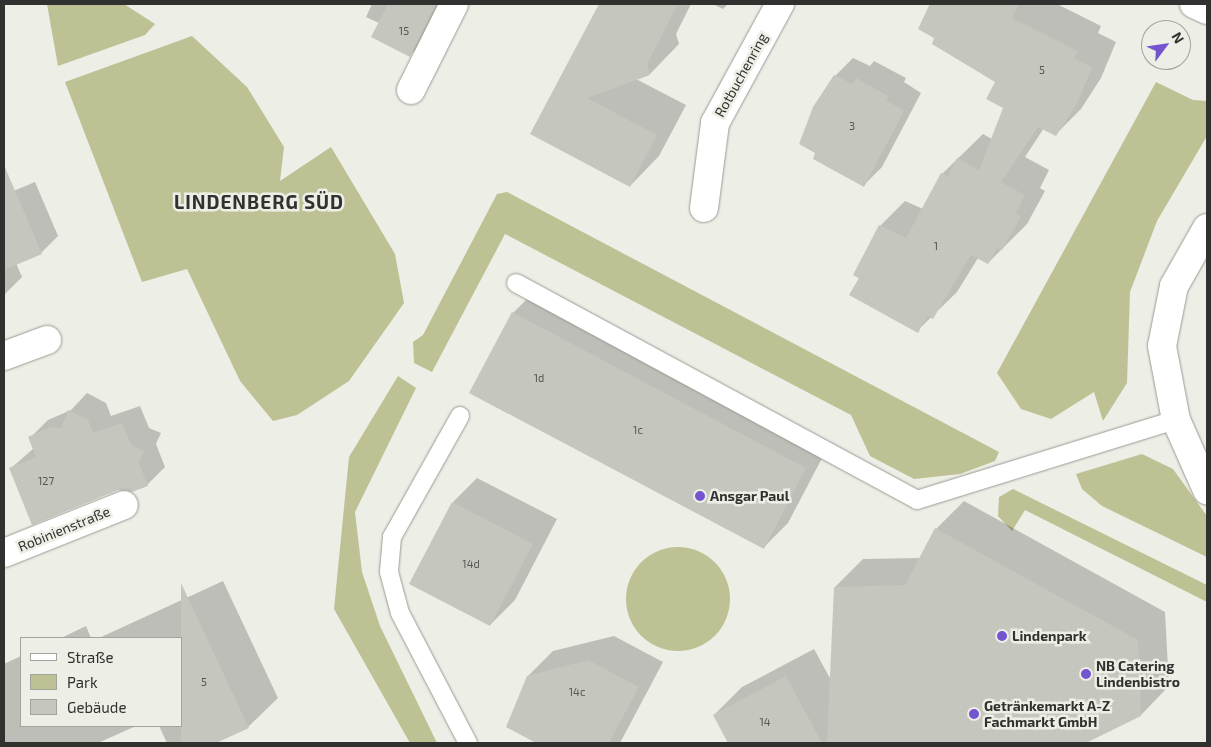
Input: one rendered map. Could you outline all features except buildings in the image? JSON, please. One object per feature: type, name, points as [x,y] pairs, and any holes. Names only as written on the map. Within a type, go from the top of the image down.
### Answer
[{"type":"street","points":[[412,90],[454,4]]},
{"type":"street","name":"Rotbuchenring","points":[[704,208],[715,123],[780,4]]},
{"type":"street","points":[[1194,4],[1207,10]]},
{"type":"street","points":[[1207,228],[1174,286],[1162,346],[1176,420],[1207,490]]},
{"type":"street","points":[[4,356],[47,340]]},
{"type":"street","name":"Robinienstraße","points":[[4,553],[124,505]]},
{"type":"lane","points":[[516,283],[917,500],[1176,420]]},
{"type":"lane","points":[[460,416],[392,537],[388,572],[400,613],[468,743]]},
{"type":"green space","points":[[47,4],[124,4],[155,24],[145,35],[58,66]]},
{"type":"green space","points":[[192,36],[247,87],[284,147],[280,181],[331,147],[395,254],[404,303],[349,381],[297,415],[273,421],[240,381],[187,269],[142,282],[65,82]]},
{"type":"green space","points":[[1156,82],[1193,100],[1207,101],[1207,136],[1157,221],[1130,292],[1127,383],[1103,421],[1094,392],[1051,419],[1021,409],[997,373]]},
{"type":"green space","points":[[507,192],[999,452],[995,461],[960,474],[914,479],[870,456],[851,415],[505,234],[432,372],[414,363],[413,342],[423,335],[497,194]]},
{"type":"green space","points":[[398,376],[416,388],[355,512],[362,572],[380,626],[437,743],[410,743],[334,609],[349,457]]},
{"type":"green space","points":[[1142,454],[1173,469],[1207,516],[1207,557],[1102,506],[1082,489],[1076,474]]},
{"type":"green space","points":[[1013,489],[1207,585],[1207,602],[1025,510],[1012,531],[998,516],[999,497]]},
{"type":"green space","points":[[678,547],[698,551],[715,562],[726,579],[730,599],[726,619],[715,636],[698,647],[678,651],[658,647],[641,636],[630,619],[626,599],[630,579],[641,562],[658,551]]},
{"type":"place","name":"Ansgar Paul","points":[[700,496]]},
{"type":"place","name":"Lindenpark","points":[[1002,636]]},
{"type":"place","name":"NB Catering Lindenbistro","points":[[1086,674]]},
{"type":"place","name":"Getränkemarkt A-Z Fachmarkt GmbH","points":[[974,714]]},
{"type":"district","name":"LINDENBERG SÜD","points":[[259,202]]}]
